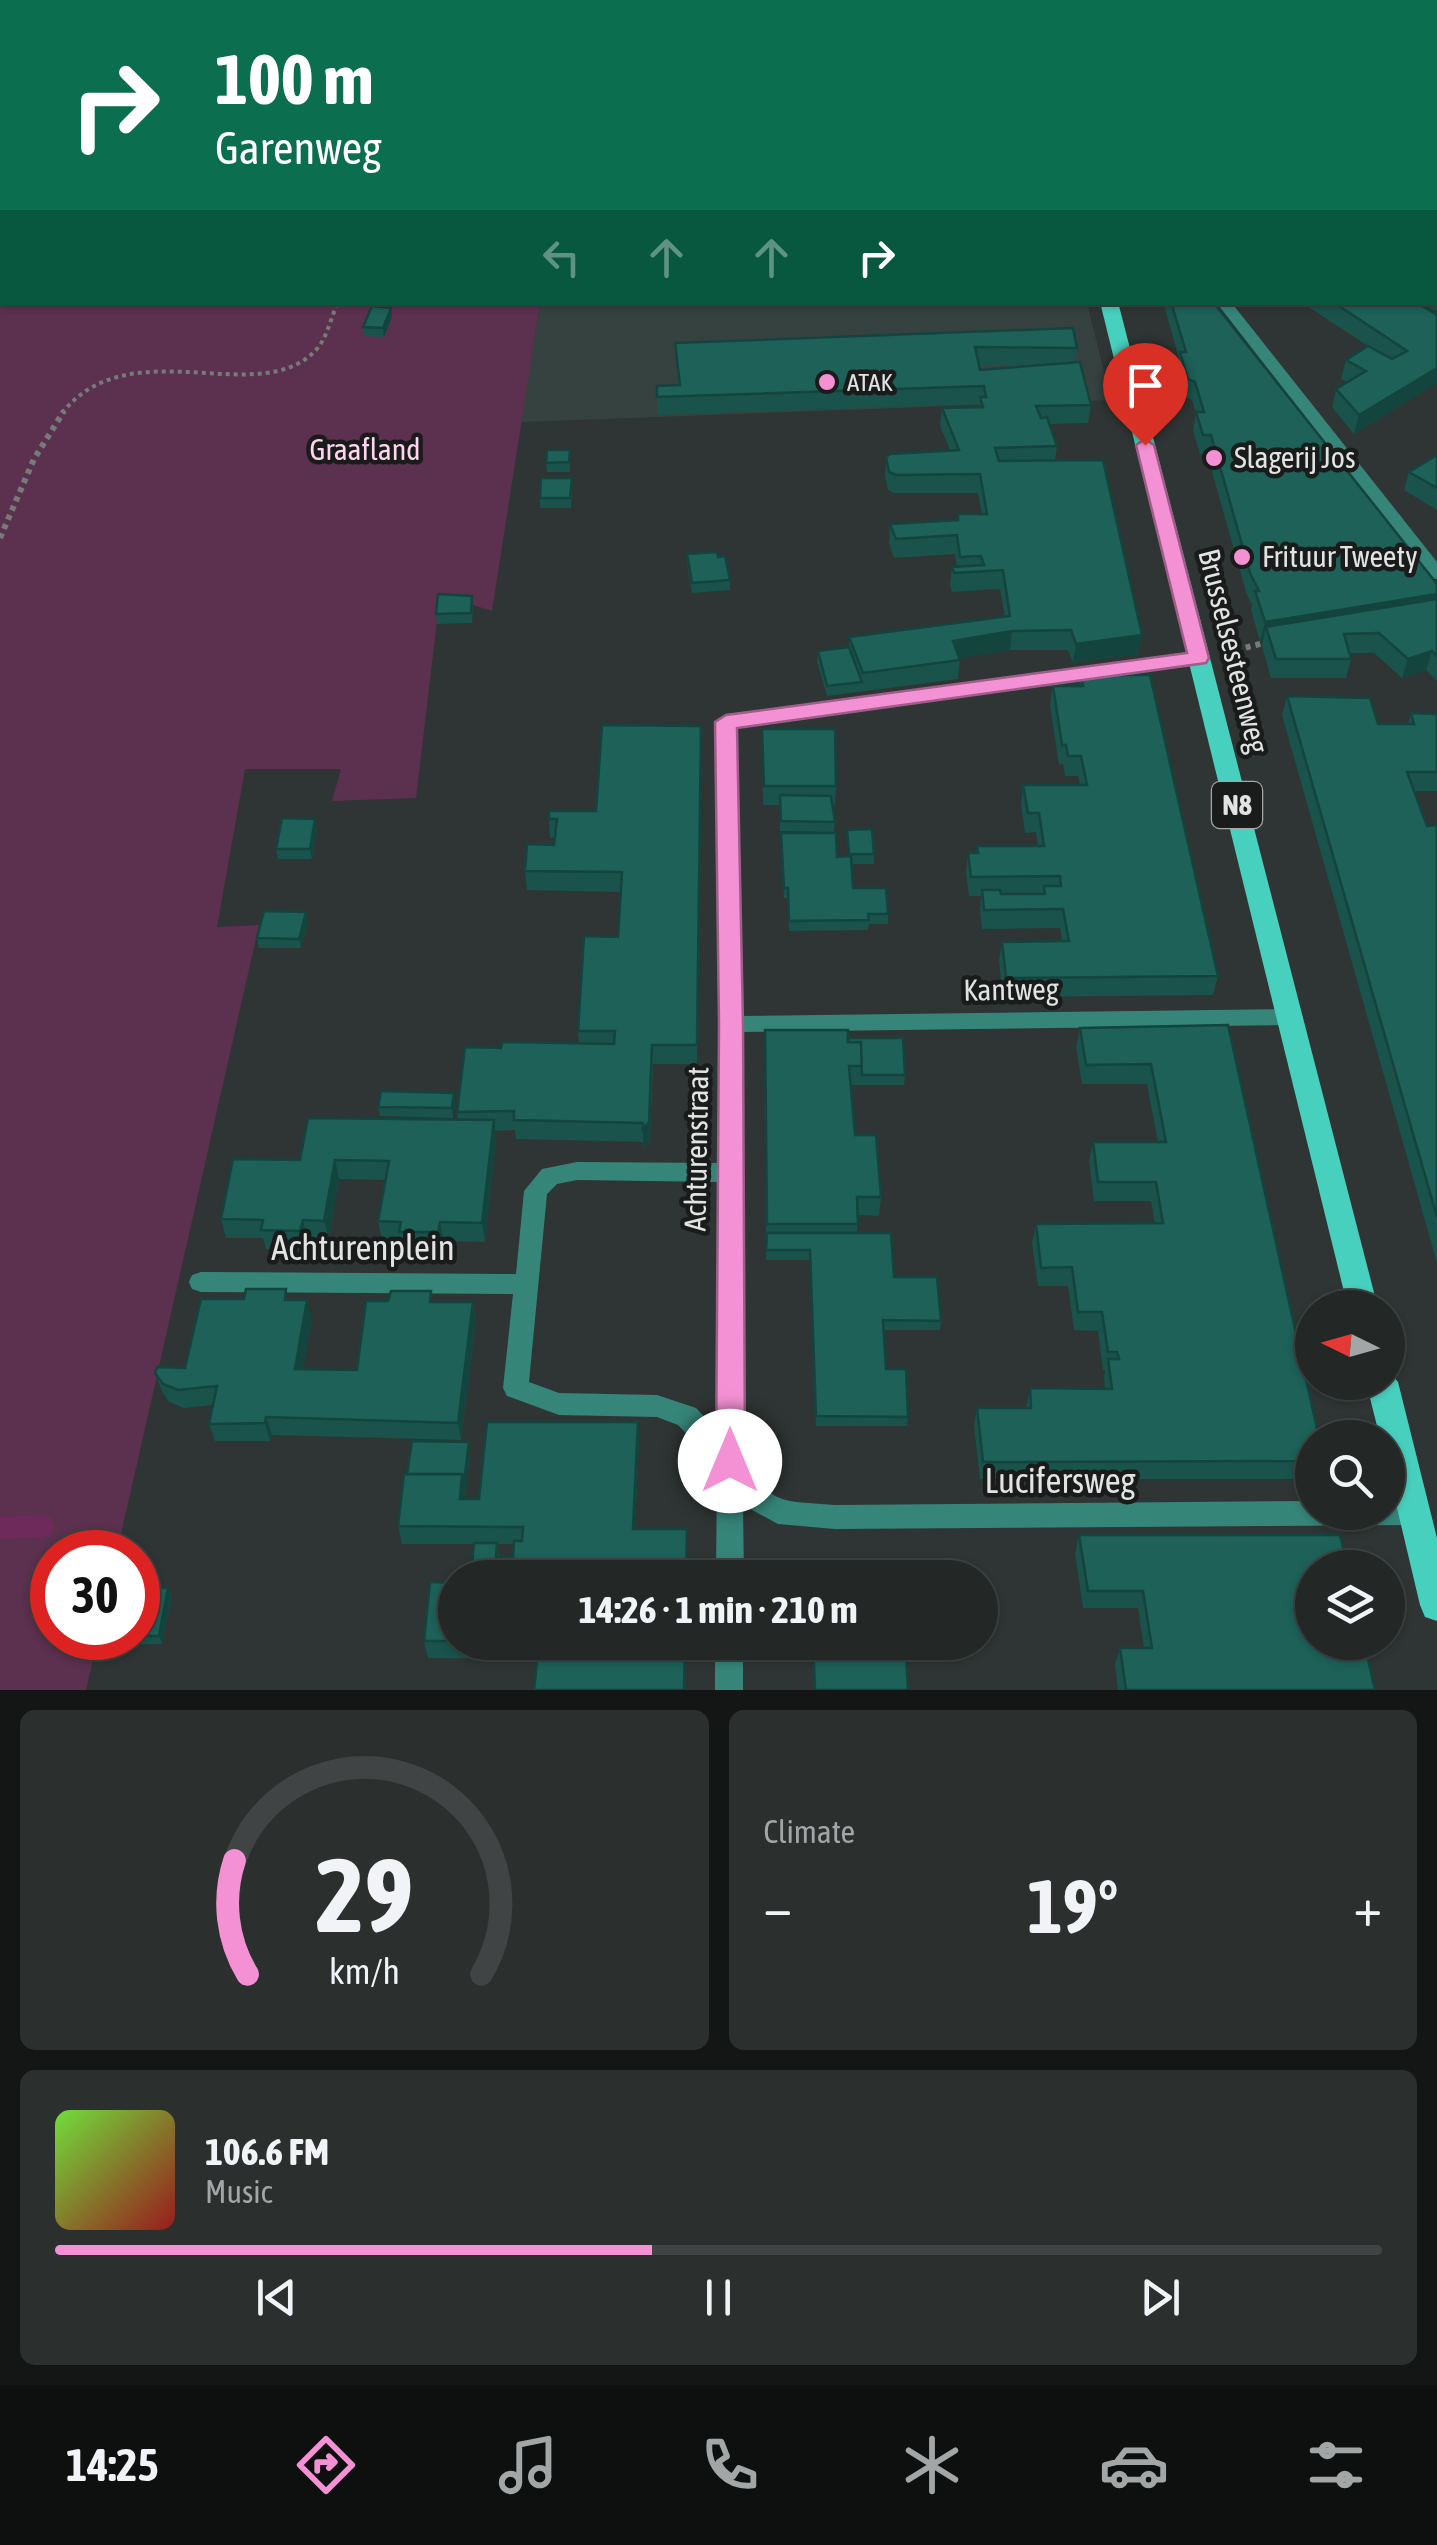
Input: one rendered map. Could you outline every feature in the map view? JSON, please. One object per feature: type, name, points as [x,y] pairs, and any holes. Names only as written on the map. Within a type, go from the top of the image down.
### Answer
[{"type":"main road","name":"Brusselsesteenweg","points":[[1110,305],[1359,1290]]},
{"type":"main road","points":[[1386,1400],[1437,1605]]},
{"type":"street","points":[[1225,305],[1437,574]]},
{"type":"street","name":"Achturenstraat","points":[[730,1560],[731,1024],[726,722],[1198,658]]},
{"type":"street","name":"Kantweg","points":[[731,1024],[1292,1016]]},
{"type":"street","points":[[728,1172],[577,1171],[550,1176],[536,1191],[516,1388],[559,1404],[657,1406],[687,1416],[730,1461]]},
{"type":"street","name":"Achturenplein","points":[[201,1282],[525,1284]]},
{"type":"street","name":"Lucifersweg","points":[[730,1461],[751,1495],[778,1512],[835,1517],[1414,1513]]},
{"type":"street","points":[[729,1660],[729,1690]]},
{"type":"path","points":[[0,538],[61,414],[87,389],[118,376],[171,370],[274,372],[297,366],[316,351],[337,305]]},
{"type":"path","points":[[1198,658],[1280,640]]},
{"type":"shaded area","points":[[540,305],[1087,305],[1111,400],[521,422]]},
{"type":"green space","name":"Graafland","points":[[0,305],[540,305],[492,611],[473,605],[439,604],[416,798],[332,801],[341,769],[245,769],[217,927],[259,925],[122,1530],[30,1530],[30,1660],[93,1660],[86,1690],[0,1690]]},
{"type":"building","points":[[1172,305],[1215,305],[1437,584],[1437,594],[1265,622],[1211,435],[1203,435],[1196,412],[1204,412],[1180,352],[1186,352]]},
{"type":"building","points":[[1338,305],[1428,305],[1424,307],[1437,315],[1437,368],[1359,415],[1336,389],[1366,371],[1346,360],[1368,346],[1392,359],[1407,351]]},
{"type":"building","points":[[372,306],[391,308],[383,328],[363,327]]},
{"type":"building","points":[[1073,328],[1077,348],[975,347],[980,370],[1080,362],[1091,405],[1036,406],[1041,418],[1047,417],[1057,446],[995,448],[999,461],[1103,460],[1142,635],[1076,644],[1071,630],[1012,631],[953,641],[960,660],[863,673],[849,637],[1010,616],[1003,570],[954,573],[952,567],[984,565],[981,556],[960,557],[957,535],[896,539],[890,524],[987,514],[980,474],[896,475],[889,472],[886,457],[959,450],[942,408],[983,407],[980,397],[986,397],[984,386],[657,397],[657,386],[680,385],[675,343]]},
{"type":"building","points":[[547,450],[570,450],[569,462],[546,463]]},
{"type":"building","points":[[1437,455],[1437,488],[1409,472]]},
{"type":"building","points":[[541,478],[572,478],[570,498],[540,498]]},
{"type":"building","points":[[717,552],[718,557],[725,556],[730,580],[692,583],[687,554]]},
{"type":"building","points":[[438,594],[472,596],[471,613],[436,614]]},
{"type":"building","points":[[1437,599],[1437,656],[1432,651],[1408,659],[1379,633],[1344,634],[1351,659],[1276,659],[1266,627]]},
{"type":"building","points":[[849,647],[862,682],[827,686],[818,651]]},
{"type":"building","points":[[1081,675],[1150,675],[1218,976],[1006,978],[1002,942],[1069,941],[1063,909],[984,910],[982,890],[1045,894],[1044,886],[1061,886],[1060,876],[971,877],[968,853],[978,853],[977,846],[1044,846],[1039,813],[1028,813],[1023,785],[1087,785],[1081,756],[1068,756],[1066,745],[1062,745],[1053,686],[1083,686]]},
{"type":"building","points":[[1287,696],[1370,698],[1378,724],[1414,724],[1411,713],[1437,714],[1437,772],[1407,772],[1427,826],[1437,825],[1437,1217]]},
{"type":"building","points":[[602,725],[701,726],[697,1045],[652,1045],[649,1122],[643,1129],[643,1123],[514,1120],[514,1111],[457,1112],[465,1047],[501,1048],[502,1042],[614,1044],[615,1031],[578,1031],[584,936],[618,937],[622,872],[525,871],[527,844],[554,845],[557,819],[549,819],[549,811],[596,811]]},
{"type":"building","points":[[762,729],[835,729],[836,786],[764,786]]},
{"type":"building","points":[[780,795],[831,796],[835,822],[781,821]]},
{"type":"building","points":[[282,818],[315,819],[310,849],[276,849]]},
{"type":"building","points":[[872,829],[874,854],[849,854],[847,830]]},
{"type":"building","points":[[781,833],[836,833],[837,857],[851,856],[853,888],[886,888],[888,914],[868,914],[869,920],[789,921]]},
{"type":"building","points":[[264,911],[306,912],[299,939],[257,938]]},
{"type":"building","points":[[1228,1025],[1295,1329],[1295,1400],[1311,1400],[1315,1420],[1295,1420],[1295,1461],[983,1462],[977,1408],[1031,1408],[1030,1388],[1112,1389],[1108,1359],[1119,1359],[1117,1352],[1108,1352],[1102,1312],[1078,1312],[1072,1267],[1041,1268],[1036,1224],[1163,1223],[1156,1182],[1098,1182],[1093,1142],[1166,1142],[1151,1064],[1086,1065],[1080,1028]]},
{"type":"building","points":[[765,1030],[848,1030],[848,1042],[861,1042],[863,1066],[849,1066],[855,1135],[876,1135],[881,1197],[857,1197],[858,1224],[767,1224]]},
{"type":"building","points":[[848,1038],[903,1038],[905,1075],[862,1075],[861,1042],[848,1042]]},
{"type":"building","points":[[381,1091],[454,1093],[452,1108],[378,1107]]},
{"type":"building","points":[[308,1118],[494,1120],[482,1223],[440,1222],[438,1232],[399,1232],[401,1222],[378,1221],[389,1161],[335,1160],[324,1221],[303,1220],[300,1231],[261,1230],[263,1220],[221,1219],[233,1159],[300,1160]]},
{"type":"building","points":[[767,1233],[891,1233],[894,1277],[937,1277],[941,1321],[883,1320],[886,1369],[906,1369],[908,1417],[816,1416],[810,1250],[766,1250]]},
{"type":"building","points":[[246,1289],[286,1289],[285,1300],[307,1300],[295,1369],[357,1370],[366,1301],[388,1301],[391,1291],[431,1291],[430,1302],[473,1302],[458,1423],[266,1417],[265,1423],[209,1424],[217,1386],[178,1390],[163,1384],[155,1373],[157,1367],[185,1368],[201,1299],[244,1299]]},
{"type":"building","points":[[487,1422],[638,1422],[633,1529],[687,1529],[686,1560],[473,1560],[474,1543],[497,1543],[496,1557],[513,1557],[514,1541],[522,1541],[523,1527],[398,1526],[404,1474],[462,1474],[460,1499],[479,1499]]},
{"type":"building","points":[[412,1441],[469,1442],[464,1482],[462,1474],[407,1474]]},
{"type":"building","points":[[1079,1535],[1340,1535],[1344,1550],[1295,1550],[1295,1660],[1368,1660],[1375,1690],[1126,1690],[1120,1648],[1152,1648],[1143,1591],[1088,1591]]},
{"type":"building","points":[[430,1582],[438,1582],[438,1641],[424,1641]]},
{"type":"building","points":[[160,1588],[168,1588],[160,1631]]},
{"type":"building","points":[[537,1660],[685,1660],[684,1690],[534,1690]]},
{"type":"building","points":[[814,1660],[906,1660],[908,1690],[815,1690]]},
{"type":"waterway","points":[[0,1528],[43,1526]]},
{"type":"place","name":"ATAK","points":[[827,382]]},
{"type":"place","name":"Slagerij Jos","points":[[1214,458]]},
{"type":"place","name":"Frituur Tweety","points":[[1242,557]]},
{"type":"route","points":[[730,1461],[731,1024],[726,722],[1198,658],[1145,445]]}]
